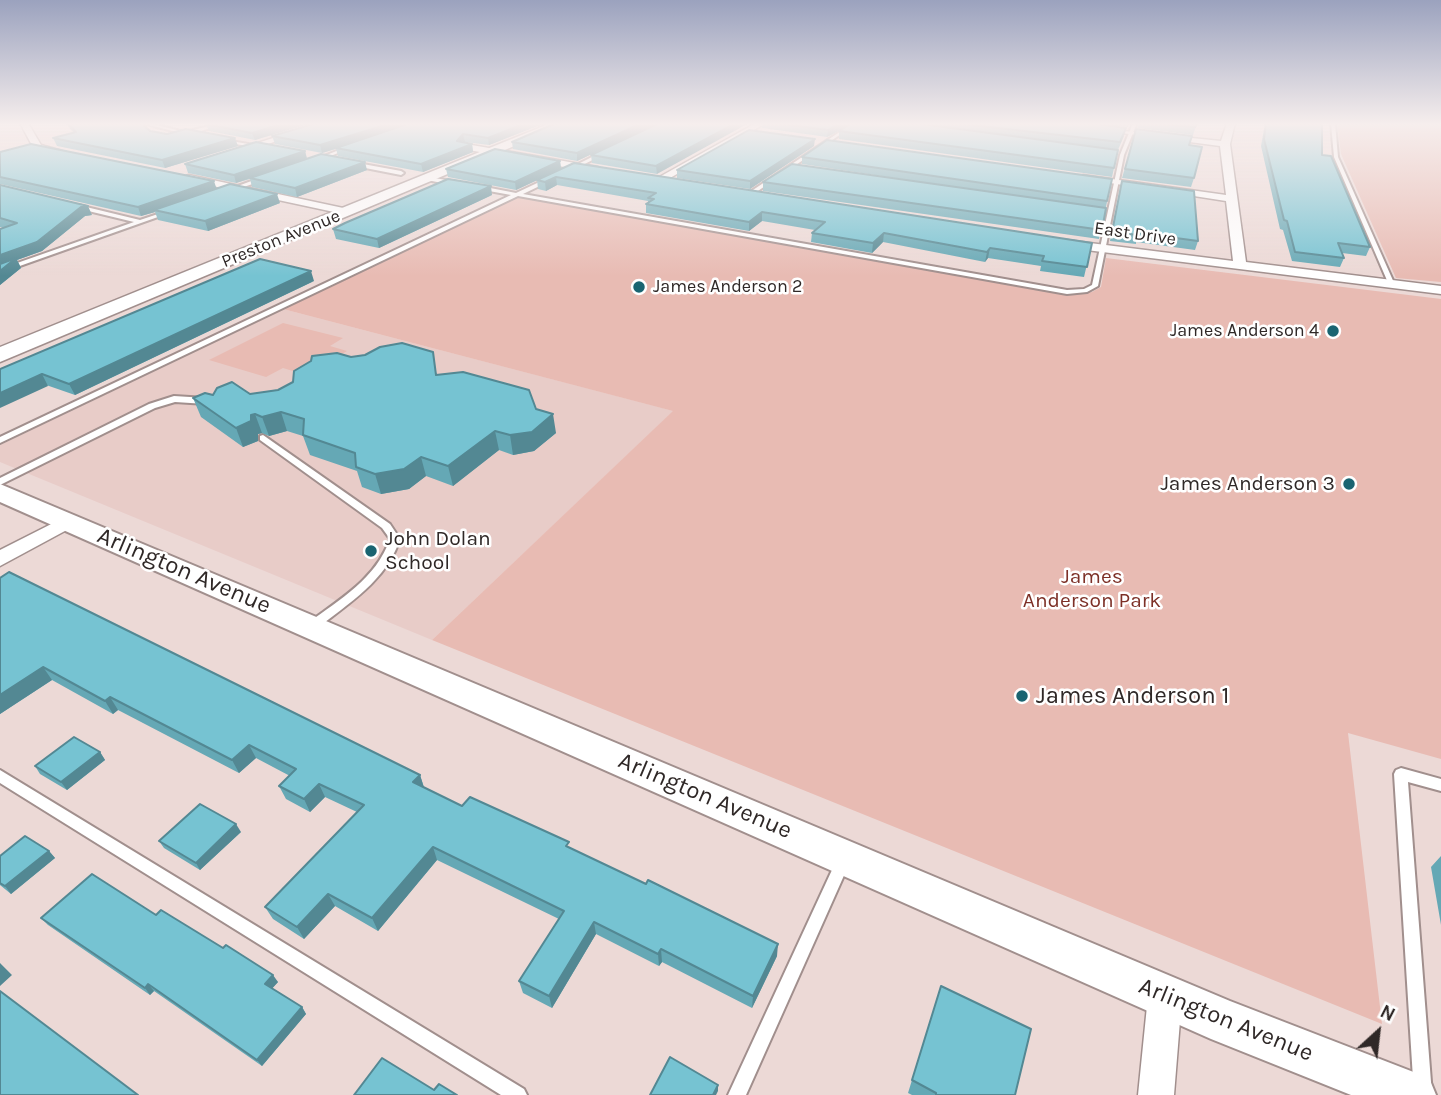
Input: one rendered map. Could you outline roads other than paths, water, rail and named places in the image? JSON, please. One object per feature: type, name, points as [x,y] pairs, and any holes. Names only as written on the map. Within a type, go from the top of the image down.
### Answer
[{"type":"main road","name":"Preston Avenue","points":[[177,262],[398,174]]},
{"type":"main road","name":"Preston Avenue","points":[[0,355],[441,174]]},
{"type":"street","points":[[186,174],[236,188],[348,212]]},
{"type":"street","points":[[659,180],[669,174]]},
{"type":"street","points":[[1229,174],[1240,267]]},
{"type":"street","points":[[645,177],[677,183]]},
{"type":"street","points":[[1074,177],[1233,199]]},
{"type":"street","points":[[744,193],[763,197]]},
{"type":"street","name":"East Drive","points":[[1049,241],[1240,267],[1441,290]]},
{"type":"street","name":"Arlington Avenue","points":[[0,492],[1165,996],[1412,1095]]},
{"type":"street","points":[[0,559],[69,521]]},
{"type":"street","points":[[1156,1095],[1165,996]]},
{"type":"lane","points":[[0,440],[559,174]]},
{"type":"lane","points":[[744,193],[777,174]]},
{"type":"lane","points":[[476,187],[1067,292],[1085,291],[1095,286],[1118,174]]},
{"type":"lane","points":[[1343,174],[1392,285]]},
{"type":"lane","points":[[220,193],[273,175]]},
{"type":"lane","points":[[429,179],[463,185]]},
{"type":"lane","points":[[64,203],[140,222]]},
{"type":"lane","points":[[0,271],[174,210]]},
{"type":"lane","points":[[1095,212],[1109,214]]},
{"type":"lane","points":[[0,482],[152,406],[190,399],[209,403],[219,409]]},
{"type":"lane","points":[[263,438],[386,526],[395,539],[391,554],[380,571],[312,626]]},
{"type":"lane","points":[[1423,1095],[1401,774],[1441,785]]},
{"type":"lane","points":[[0,776],[518,1095]]},
{"type":"lane","points":[[737,1095],[845,856]]},
{"type":"place","name":"James Anderson 2","points":[[639,287]]},
{"type":"place","name":"James Anderson 4","points":[[1333,331]]},
{"type":"place","name":"James Anderson 3","points":[[1349,484]]},
{"type":"place","name":"John Dolan School","points":[[371,551]]},
{"type":"place","name":"James Anderson 1","points":[[1022,696]]},
{"type":"park label","name":"James Anderson Park","points":[[1092,589]]}]
